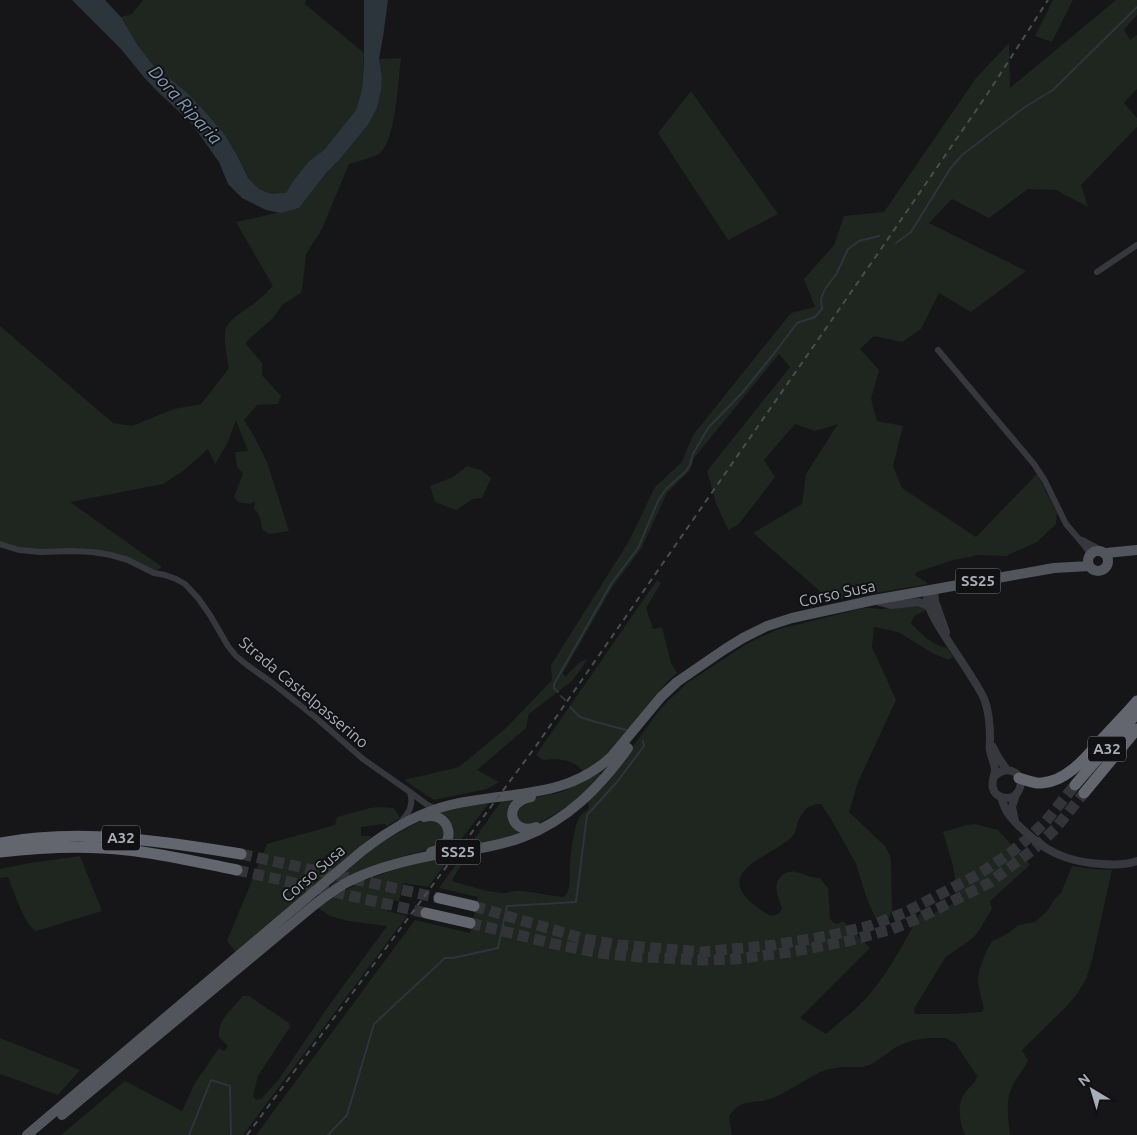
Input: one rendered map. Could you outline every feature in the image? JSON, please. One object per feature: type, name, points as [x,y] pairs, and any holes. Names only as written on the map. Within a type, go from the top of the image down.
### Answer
[{"type":"highway","points":[[1019,778],[1042,783],[1053,781],[1063,776],[1078,766],[1137,701]]},
{"type":"highway","name":"A32","points":[[1075,785],[1137,713]]},
{"type":"highway","name":"A32","points":[[1084,793],[1137,729]]},
{"type":"highway","points":[[1122,748],[1137,736]]},
{"type":"highway","name":"A32","points":[[0,843],[79,836],[155,841],[240,854]]},
{"type":"highway","name":"A32","points":[[0,852],[58,847],[127,850],[237,870]]},
{"type":"highway","points":[[439,898],[474,906]]},
{"type":"highway","points":[[426,913],[470,923]]},
{"type":"main road","name":"SS25","points":[[1105,556],[1137,550]]},
{"type":"main road","name":"SS25","points":[[1105,556],[1105,568],[1100,571],[1094,570],[1089,560],[1095,551],[1118,559],[1137,555]]},
{"type":"main road","name":"Corso Susa","points":[[26,1135],[362,851],[387,832],[436,809],[462,802],[545,790],[569,784],[588,775],[606,763],[669,689],[725,649],[756,631],[792,618],[874,600],[1089,560]]},
{"type":"main road","name":"Corso Susa","points":[[37,1135],[333,891],[359,877],[395,864],[505,843],[535,832],[570,811],[601,783],[627,749],[654,707]]},
{"type":"main road","points":[[569,784],[554,792],[521,800],[514,806],[512,816],[519,826],[530,830],[558,814],[570,811]]},
{"type":"main road","points":[[395,864],[408,857],[442,848],[446,844],[449,835],[444,822],[434,816],[424,817],[408,825],[398,826]]},
{"type":"street","points":[[1097,272],[1137,245]]},
{"type":"street","points":[[938,350],[1034,464],[1045,481],[1066,524],[1079,539],[1089,560]]},
{"type":"street","points":[[1079,539],[1105,556]]},
{"type":"street","name":"Strada Castelpasserino","points":[[0,544],[19,550],[93,552],[111,555],[128,560],[154,573],[165,575],[185,584],[198,598],[236,656],[315,716],[362,759],[436,809]]},
{"type":"street","points":[[934,589],[928,597],[928,606],[940,630],[982,694],[987,710],[989,748],[995,776],[993,788],[1001,797],[1008,815],[1037,842],[1068,859],[1109,865],[1137,861]]},
{"type":"street","points":[[934,589],[935,601],[946,630],[946,637]]},
{"type":"street","points":[[874,600],[891,605],[919,602],[928,606]]},
{"type":"street","points":[[990,740],[1007,770]]},
{"type":"street","points":[[995,776],[1007,770],[1014,772],[1019,778],[1020,787],[1012,807],[1016,823]]},
{"type":"street","points":[[398,826],[412,804],[410,792]]},
{"type":"street","points":[[1001,797],[1009,798],[1016,794]]},
{"type":"shaded area","points":[[143,0],[306,0],[305,4],[364,53],[362,89],[356,110],[324,150],[309,161],[286,194],[271,194],[259,189],[248,178],[225,135],[207,114],[169,78],[156,69],[137,44],[121,17],[132,14]]},
{"type":"shaded area","points":[[1053,0],[1073,0],[1052,42],[1035,36]]},
{"type":"shaded area","points":[[1116,0],[1137,0],[1137,15],[1124,30],[1130,40],[1137,35],[1137,89],[1124,103],[1137,118],[1137,127],[1081,185],[1088,207],[1056,190],[1028,189],[989,218],[952,199],[929,223],[1026,271],[971,312],[939,293],[921,329],[902,342],[874,336],[860,349],[879,370],[871,399],[877,421],[903,426],[893,466],[902,488],[976,537],[1037,474],[1057,513],[1056,524],[1037,542],[1006,556],[978,555],[950,561],[917,572],[915,575],[928,584],[840,599],[822,593],[753,533],[802,504],[806,474],[838,424],[815,431],[795,424],[764,460],[775,477],[739,524],[728,530],[716,503],[707,471],[790,367],[779,354],[694,458],[690,470],[667,493],[641,549],[613,586],[563,673],[565,677],[580,662],[588,659],[572,681],[529,714],[526,728],[477,770],[499,782],[487,789],[434,800],[404,780],[459,767],[507,727],[552,680],[551,665],[629,541],[655,487],[682,462],[693,435],[791,313],[815,307],[804,279],[834,245],[844,216],[884,212],[976,78],[1009,43],[1010,88]]},
{"type":"shaded area","points":[[401,58],[393,124],[385,147],[377,155],[349,164],[322,229],[306,254],[301,293],[283,304],[273,318],[246,344],[262,363],[262,375],[281,396],[278,404],[257,405],[244,420],[267,462],[289,531],[270,534],[262,530],[260,518],[254,508],[255,501],[250,504],[238,502],[234,497],[243,473],[237,467],[235,452],[248,451],[236,420],[227,444],[215,464],[208,449],[183,471],[163,484],[70,502],[162,567],[154,573],[107,553],[42,552],[0,543],[0,326],[113,423],[132,426],[174,409],[201,404],[229,368],[225,332],[230,322],[258,301],[273,286],[236,222],[299,208],[368,125],[377,108],[382,77],[379,59]]},
{"type":"shaded area","points":[[691,91],[778,214],[728,240],[658,133]]},
{"type":"shaded area","points":[[467,466],[481,470],[491,478],[482,498],[473,499],[456,510],[435,502],[430,486],[453,477]]},
{"type":"shaded area","points":[[657,580],[661,583],[646,608],[653,629],[662,627],[671,663],[677,673],[649,703],[611,752],[584,773],[576,765],[566,760],[543,760],[536,755]]},
{"type":"shaded area","points":[[919,604],[927,610],[914,616],[911,624],[926,638],[937,645],[947,648],[953,657],[949,660],[934,654],[898,632],[874,627],[872,647],[896,700],[858,782],[849,812],[886,847],[891,859],[892,910],[887,923],[882,924],[875,917],[856,864],[821,804],[813,805],[806,809],[797,824],[793,836],[784,844],[750,865],[742,873],[739,882],[743,893],[754,905],[771,916],[778,914],[782,908],[777,894],[777,886],[778,881],[784,874],[794,872],[820,878],[828,888],[830,919],[837,924],[843,921],[870,948],[800,1018],[826,1034],[857,1007],[874,989],[893,961],[921,912],[932,914],[958,901],[953,866],[943,832],[974,824],[998,830],[1030,865],[990,901],[992,909],[974,937],[945,958],[915,1007],[915,1014],[982,1012],[984,1008],[978,981],[979,971],[992,941],[1019,925],[1035,922],[1047,911],[1061,893],[1072,866],[1112,870],[1086,979],[1066,1007],[1022,1050],[1028,1061],[1014,1083],[1009,1096],[1010,1135],[965,1135],[961,1121],[960,1105],[963,1096],[977,1076],[955,1043],[945,1038],[927,1038],[910,1041],[896,1047],[872,1064],[863,1067],[829,1069],[773,1098],[738,1106],[729,1117],[732,1135],[256,1135],[415,920],[470,933],[478,897],[439,888],[459,860],[463,862],[452,880],[453,882],[496,892],[519,891],[564,897],[567,894],[569,885],[570,858],[574,832],[580,816],[589,808],[588,801],[604,786],[658,712],[687,683],[748,643],[776,630],[863,608],[882,609]]},
{"type":"shaded area","points":[[598,772],[601,775],[595,784],[568,806],[534,826],[520,824],[515,809],[529,799],[562,792]]},
{"type":"shaded area","points":[[519,798],[510,808],[527,832],[468,848],[502,800]]},
{"type":"shaded area","points":[[489,803],[454,849],[441,851],[450,838],[433,814]]},
{"type":"shaded area","points":[[380,807],[394,808],[400,818],[387,826],[385,824],[361,827],[361,836],[371,837],[236,952],[227,941],[267,844],[335,825],[337,817]]},
{"type":"shaded area","points":[[429,819],[444,826],[445,838],[431,849],[391,860],[330,887],[334,880],[375,846],[420,821]]},
{"type":"shaded area","points":[[80,856],[102,911],[36,931],[24,915],[8,877],[0,878],[0,869]]},
{"type":"shaded area","points":[[451,856],[428,887],[403,883],[399,901],[389,900],[387,911],[407,916],[243,1135],[61,1135],[125,1081],[182,1111],[195,1083],[219,1048],[224,1051],[228,1046],[219,1037],[220,1025],[226,1015],[243,996],[249,996],[289,1023],[290,1027],[258,1076],[253,1096],[256,1100],[261,1099],[279,1079],[330,1004],[387,926],[348,921],[330,916],[318,908],[349,888],[382,874],[399,868]]},
{"type":"shaded area","points":[[0,1038],[80,1070],[58,1095],[0,1074]]},
{"type":"water","name":"Dora Riparia","points":[[72,0],[105,0],[121,17],[137,44],[156,69],[187,93],[225,135],[248,178],[259,189],[271,194],[286,193],[309,161],[324,150],[356,110],[362,89],[364,63],[364,0],[388,0],[379,59],[382,77],[377,108],[368,125],[299,208],[281,213],[266,210],[242,198],[228,184],[219,162],[192,124],[156,90],[121,49]]},
{"type":"waterway","points":[[896,243],[911,232],[950,169],[962,155],[1025,107],[1053,90],[1137,7]]},
{"type":"waterway","points":[[558,692],[554,688],[554,684],[611,584],[638,548],[658,501],[666,489],[690,465],[693,454],[708,428],[742,393],[797,323],[815,317],[822,309],[821,299],[825,289],[837,273],[848,249],[859,241],[879,236]]},
{"type":"waterway","points":[[561,696],[565,700]]},
{"type":"waterway","points":[[570,707],[580,717],[626,730]]},
{"type":"waterway","points":[[328,1135],[347,1115],[374,1024],[445,958],[498,948],[507,906],[576,902],[587,815],[617,782],[644,746],[643,741]]},
{"type":"waterway","points":[[189,1135],[211,1080],[230,1086],[231,1135]]},
{"type":"tunnel","points":[[474,906],[584,939],[619,945],[702,952],[774,945],[828,936],[869,926],[904,913],[979,874],[1026,840],[1046,821],[1075,785]]},
{"type":"tunnel","points":[[470,923],[559,945],[600,953],[640,957],[705,960],[735,959],[790,952],[848,941],[892,929],[919,918],[989,883],[1035,848],[1055,829],[1084,793]]},
{"type":"tunnel","points":[[241,854],[439,898]]},
{"type":"tunnel","points":[[237,870],[426,913]]},
{"type":"railway","points":[[247,1135],[536,746],[881,249],[988,93],[1048,0]]}]
